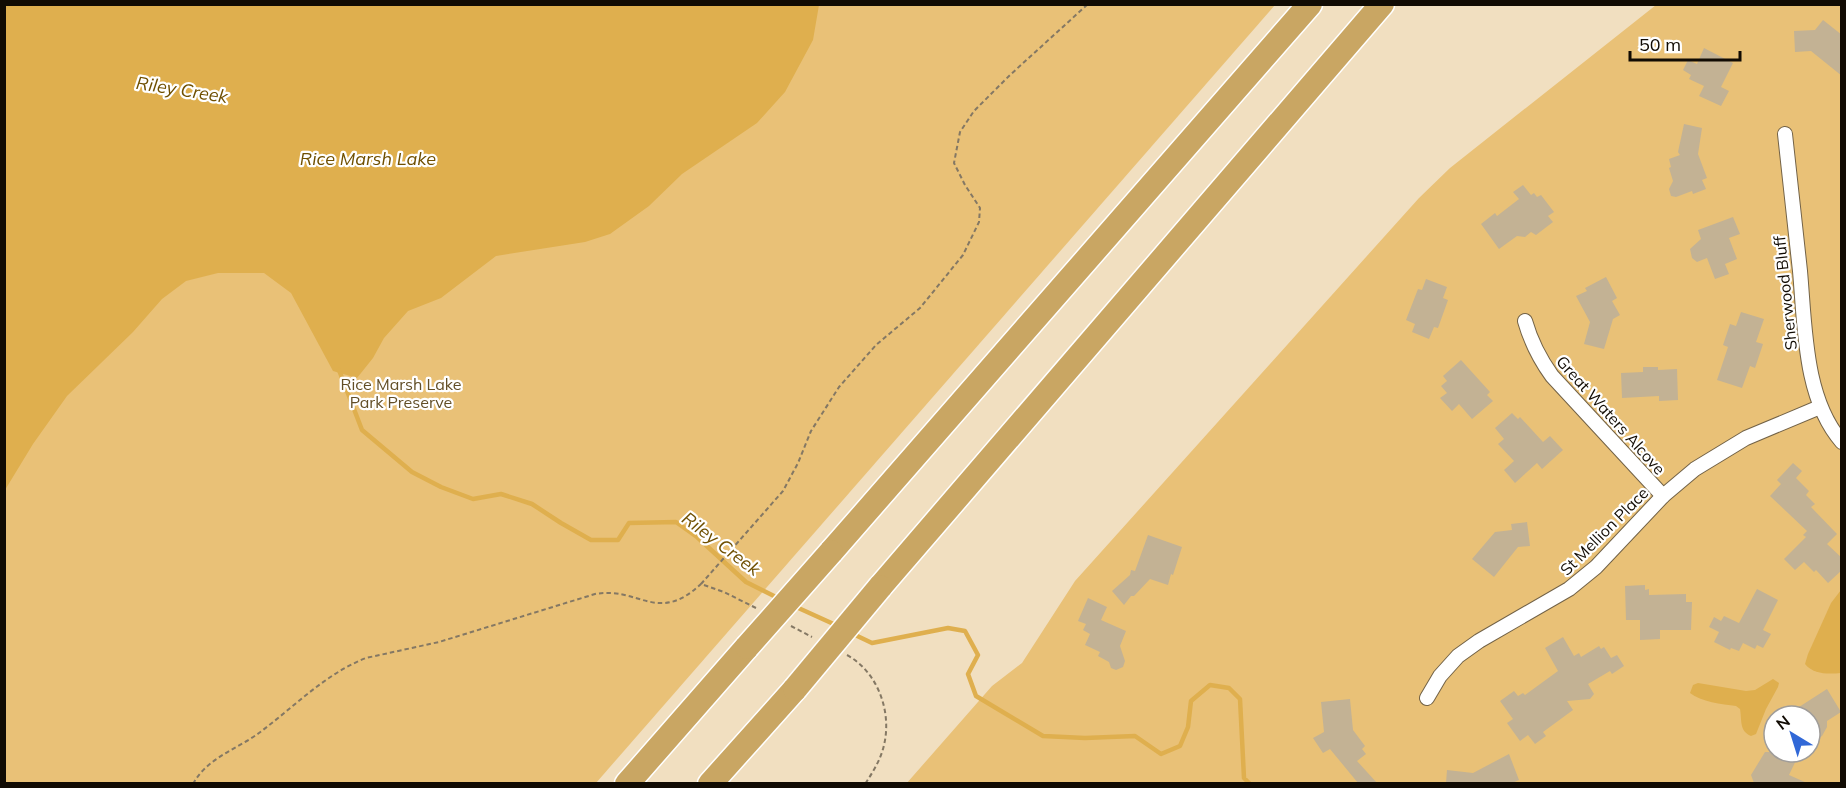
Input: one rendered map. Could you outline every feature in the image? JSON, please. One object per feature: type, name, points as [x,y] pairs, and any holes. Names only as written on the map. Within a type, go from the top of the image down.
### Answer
[{"type":"highway","points":[[627,783],[1310,4]]},
{"type":"highway","points":[[711,783],[795,689],[880,587],[1382,4]]},
{"type":"street","name":"Sherwood Bluff","points":[[1785,134],[1809,361],[1820,407],[1836,436],[1842,442]]},
{"type":"street","name":"Great Waters Alcove","points":[[1525,321],[1530,342],[1552,376],[1663,496]]},
{"type":"street","name":"St Mellion Place","points":[[1427,698],[1440,676],[1458,656],[1479,641],[1569,589],[1596,567],[1663,496],[1695,469],[1764,429],[1820,407]]},
{"type":"path","points":[[710,575],[783,491],[798,464],[811,431],[839,387],[876,345],[920,308],[963,255],[979,222],[980,208],[954,163],[960,132],[974,111],[1010,75],[1088,4]]},
{"type":"path","points":[[193,783],[206,766],[258,734],[332,676],[366,658],[439,642],[595,594],[616,593],[650,602],[667,603],[681,599],[700,584]]},
{"type":"green space","name":"Rice Marsh Lake Park Preserve","points":[[5,5],[1275,5],[596,783],[5,784]]},
{"type":"green space","points":[[1656,5],[1841,5],[1841,783],[906,784],[992,686],[1022,663],[1075,581],[1419,198],[1450,168]]},
{"type":"water","name":"Rice Marsh Lake","points":[[5,4],[819,5],[813,40],[785,92],[757,123],[682,174],[649,206],[610,234],[585,242],[496,256],[441,298],[408,311],[384,338],[373,358],[357,378],[333,371],[291,293],[264,273],[218,273],[186,281],[162,299],[133,332],[67,396],[33,444],[5,490]]},
{"type":"water","points":[[1841,590],[1841,673],[1817,672],[1805,664],[1831,603]]},
{"type":"water","points":[[1773,679],[1779,683],[1769,704],[1762,704],[1762,719],[1756,734],[1751,736],[1744,731],[1740,709],[1736,706],[1706,701],[1690,693],[1693,685],[1698,683],[1746,691],[1755,690]]},
{"type":"building","points":[[1823,20],[1842,35],[1842,76],[1811,51],[1795,52],[1794,31],[1815,30]]},
{"type":"building","points":[[1704,48],[1733,63],[1721,87],[1729,91],[1721,106],[1699,96],[1704,86],[1689,79],[1691,75],[1683,70],[1688,60],[1697,64]]},
{"type":"building","points":[[1684,124],[1702,128],[1698,154],[1707,178],[1702,180],[1706,189],[1676,197],[1671,196],[1669,189],[1673,181],[1669,159],[1680,155],[1678,152]]},
{"type":"building","points":[[1523,185],[1531,195],[1534,193],[1537,197],[1541,195],[1554,212],[1548,216],[1553,222],[1536,235],[1531,232],[1525,237],[1517,236],[1499,249],[1481,224],[1495,213],[1497,216],[1519,199],[1513,192]]},
{"type":"building","points":[[1733,217],[1740,234],[1729,238],[1737,259],[1725,264],[1729,274],[1715,279],[1707,258],[1697,262],[1692,258],[1690,249],[1701,239],[1698,230]]},
{"type":"building","points":[[1606,277],[1617,298],[1612,301],[1620,315],[1613,319],[1604,349],[1584,344],[1590,322],[1576,296],[1587,291],[1585,288]]},
{"type":"building","points":[[1426,279],[1447,287],[1443,298],[1448,300],[1438,328],[1434,327],[1429,339],[1412,332],[1415,324],[1406,320],[1418,289],[1422,290]]},
{"type":"building","points":[[1741,312],[1764,319],[1756,342],[1763,344],[1755,368],[1750,366],[1742,388],[1717,380],[1728,347],[1723,345],[1730,324],[1736,326]]},
{"type":"building","points":[[1461,360],[1490,392],[1487,395],[1493,401],[1472,419],[1459,404],[1452,411],[1440,398],[1447,393],[1441,386],[1447,381],[1443,376]]},
{"type":"building","points":[[1643,367],[1658,367],[1658,370],[1677,369],[1678,400],[1659,401],[1659,396],[1622,398],[1621,373],[1643,372]]},
{"type":"building","points":[[1512,413],[1518,419],[1520,417],[1543,442],[1550,436],[1563,450],[1542,469],[1537,463],[1515,483],[1504,470],[1514,461],[1498,444],[1504,439],[1495,428]]},
{"type":"building","points":[[1793,463],[1802,471],[1796,478],[1809,491],[1806,495],[1815,504],[1811,507],[1837,534],[1827,544],[1842,558],[1842,570],[1828,583],[1816,570],[1814,572],[1804,562],[1795,570],[1784,559],[1806,537],[1803,535],[1807,531],[1770,496],[1781,484],[1777,480]]},
{"type":"building","points":[[1527,522],[1530,546],[1518,547],[1494,577],[1472,559],[1495,532],[1512,530],[1511,524]]},
{"type":"building","points":[[1148,535],[1182,547],[1173,575],[1171,574],[1168,585],[1150,579],[1124,605],[1112,591],[1130,575],[1131,570],[1135,571]]},
{"type":"building","points":[[1645,585],[1645,590],[1649,589],[1649,595],[1686,594],[1686,602],[1692,602],[1691,630],[1660,630],[1660,639],[1640,640],[1640,620],[1626,620],[1625,586]]},
{"type":"building","points":[[1757,589],[1778,600],[1763,630],[1771,634],[1763,648],[1757,645],[1755,649],[1743,643],[1739,651],[1731,648],[1730,650],[1714,642],[1719,632],[1709,627],[1714,617],[1721,621],[1724,616],[1739,623]]},
{"type":"building","points":[[1088,598],[1107,607],[1101,620],[1126,631],[1120,646],[1125,661],[1123,667],[1116,670],[1111,668],[1109,662],[1098,656],[1100,652],[1085,645],[1090,634],[1083,630],[1086,624],[1078,621]]},
{"type":"building","points":[[1563,637],[1574,656],[1579,653],[1581,657],[1599,646],[1601,649],[1604,647],[1611,658],[1617,655],[1624,666],[1588,684],[1594,694],[1590,699],[1567,701],[1573,710],[1543,732],[1546,736],[1535,744],[1528,735],[1520,741],[1507,723],[1513,719],[1500,701],[1514,691],[1518,696],[1523,693],[1525,695],[1558,671],[1545,648]]},
{"type":"building","points":[[1827,689],[1841,712],[1827,721],[1827,727],[1822,736],[1822,704],[1804,704]]},
{"type":"building","points":[[1350,699],[1353,730],[1365,746],[1362,749],[1366,754],[1357,761],[1377,783],[1358,783],[1330,749],[1323,753],[1313,738],[1324,732],[1321,702]]},
{"type":"building","points":[[1509,754],[1519,780],[1512,783],[1446,783],[1447,770],[1473,773]]},
{"type":"building","points":[[1762,757],[1762,764],[1794,764],[1789,775],[1807,783],[1754,783],[1751,775]]},
{"type":"waterway","name":"Riley Creek","points":[[339,370],[362,430],[412,472],[441,487],[473,499],[501,494],[532,504],[591,540],[618,540],[629,523],[676,522],[697,537],[746,582],[778,598]]},
{"type":"waterway","name":"Riley Creek","points":[[794,606],[838,626]]},
{"type":"waterway","name":"Riley Creek","points":[[851,633],[872,643],[948,628],[965,631],[978,655],[968,674],[976,696],[1043,736],[1085,738],[1135,736],[1161,754],[1180,746],[1188,727],[1191,701],[1210,685],[1229,688],[1240,699],[1244,778],[1250,784]]}]
